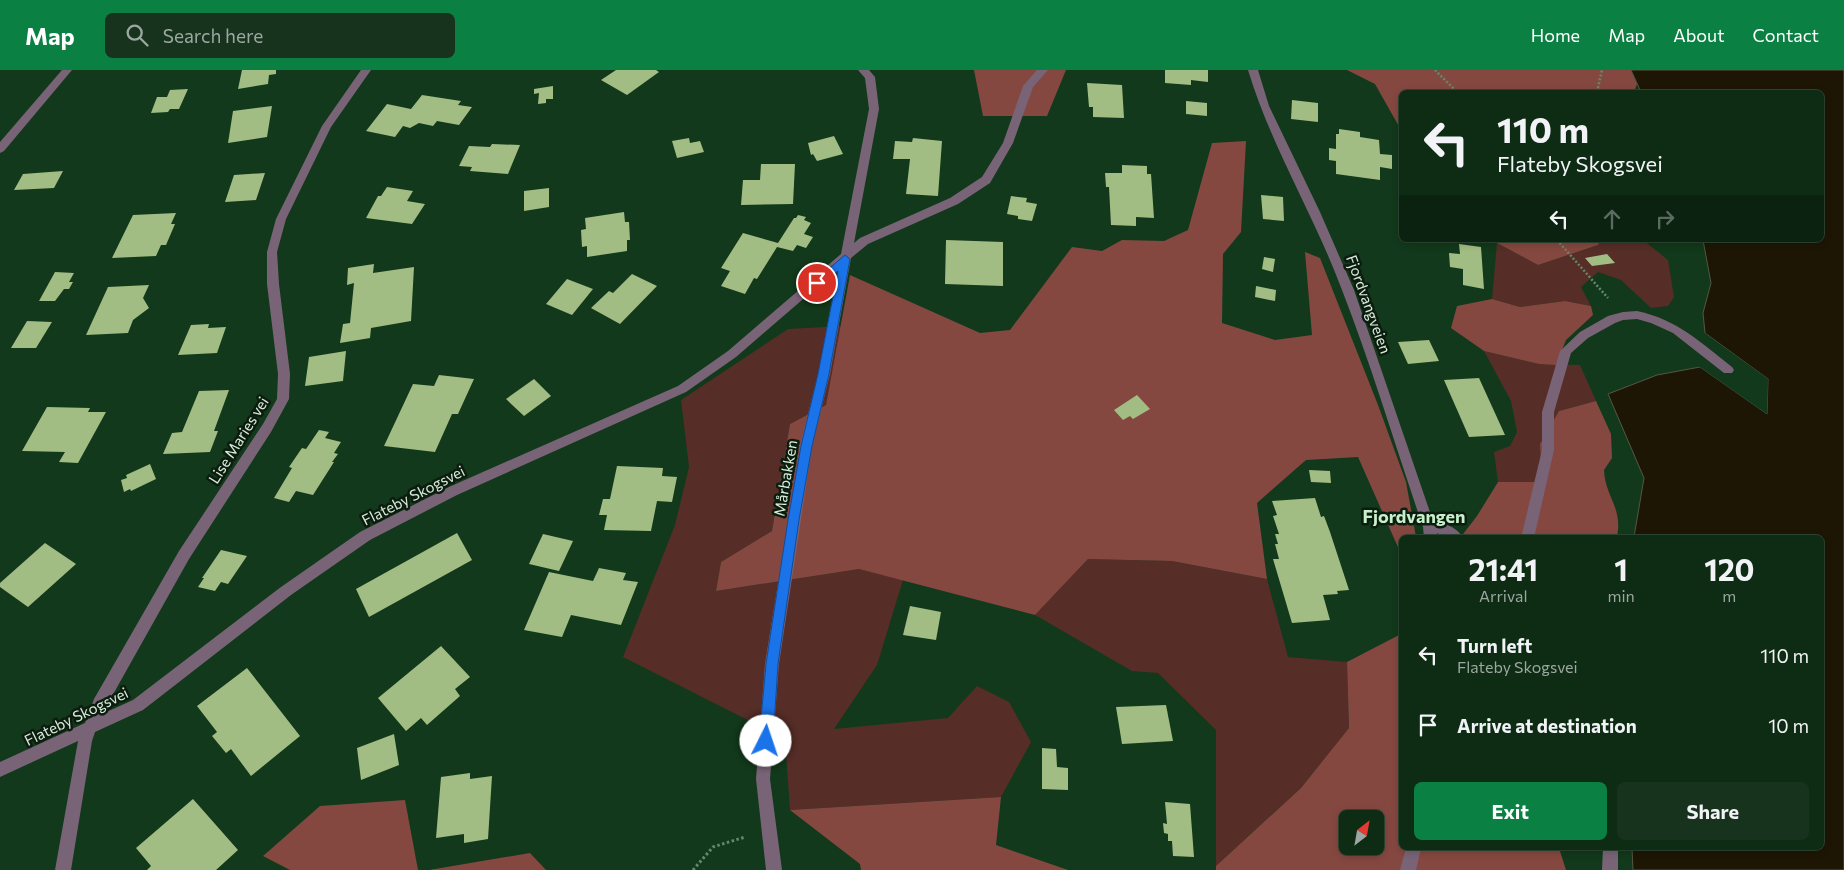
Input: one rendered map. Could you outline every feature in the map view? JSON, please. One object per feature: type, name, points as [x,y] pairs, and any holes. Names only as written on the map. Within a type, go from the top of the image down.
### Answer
[{"type":"street","points":[[0,149],[67,70]]},
{"type":"street","name":"Lise Maries vei","points":[[63,870],[89,728],[99,704],[184,555],[267,428],[283,399],[284,374],[273,284],[272,252],[274,244],[281,220],[327,126],[366,70]]},
{"type":"street","name":"Mårbakken","points":[[774,870],[763,779],[772,664],[806,446],[824,374],[874,109],[870,77],[863,70]]},
{"type":"street","name":"Flateby Skogsvei","points":[[0,770],[138,704],[286,591],[365,536],[453,491],[682,389],[732,354],[864,241],[954,201],[986,180],[1008,143],[1028,86],[1043,70]]},
{"type":"street","name":"Fjordvangveien","points":[[1253,70],[1264,106],[1316,212],[1348,290],[1430,532],[1439,527],[1452,535]]},
{"type":"street","points":[[1528,535],[1548,450],[1548,412],[1566,351],[1584,335],[1612,319],[1623,316],[1637,315],[1654,319],[1677,330],[1728,370]]},
{"type":"street","points":[[1408,870],[1413,850]]},
{"type":"street","points":[[1610,870],[1611,850]]},
{"type":"path","points":[[1436,70],[1455,90]]},
{"type":"path","points":[[1597,90],[1602,70]]},
{"type":"path","points":[[1559,242],[1623,316]]},
{"type":"path","points":[[693,870],[713,847],[769,830]]},
{"type":"shaded area","points":[[974,70],[1066,70],[1047,116],[983,116]]},
{"type":"shaded area","points":[[1347,70],[1631,70],[1637,84],[1635,90],[1399,90],[1399,126],[1375,84]]},
{"type":"shaded area","points":[[1631,70],[1844,70],[1844,870],[1633,870],[1632,850],[1824,850],[1824,535],[1634,535],[1644,478],[1608,394],[1657,375],[1700,367],[1767,414],[1768,379],[1705,333],[1703,313],[1711,283],[1703,242],[1824,242],[1824,90],[1640,90]]},
{"type":"shaded area","points":[[1246,141],[1241,232],[1223,254],[1222,323],[1275,340],[1312,335],[1305,252],[1320,258],[1406,482],[1416,535],[1399,535],[1399,549],[1358,457],[1306,460],[1257,503],[1267,579],[1172,561],[1088,559],[1035,615],[859,569],[716,591],[721,562],[772,531],[790,424],[826,405],[850,275],[980,333],[1010,330],[1072,247],[1102,251],[1122,240],[1164,241],[1188,230],[1212,143]]},
{"type":"shaded area","points":[[1600,242],[1646,242],[1668,260],[1674,297],[1668,306],[1651,308],[1621,280],[1598,272],[1581,287],[1591,306],[1565,301],[1520,307],[1492,299],[1497,243],[1538,265],[1598,245]]},
{"type":"shaded area","points":[[1600,242],[1598,245],[1538,265],[1497,243]]},
{"type":"shaded area","points":[[1492,299],[1520,307],[1565,301],[1591,306],[1593,315],[1566,340],[1556,365],[1539,364],[1484,351],[1451,328],[1457,306]]},
{"type":"shaded area","points":[[842,326],[826,406],[790,424],[772,531],[721,562],[716,591],[859,569],[903,580],[877,665],[834,729],[948,718],[977,686],[1009,702],[1031,742],[1001,797],[790,810],[785,739],[623,657],[675,525],[689,467],[681,400],[788,329]]},
{"type":"shaded area","points":[[1484,351],[1539,364],[1580,365],[1596,401],[1559,411],[1536,482],[1498,482],[1494,452],[1510,446],[1517,432],[1511,401]]},
{"type":"shaded area","points":[[1596,401],[1611,434],[1612,458],[1604,470],[1607,488],[1618,518],[1617,535],[1462,535],[1477,516],[1498,482],[1536,482],[1541,462],[1540,444],[1559,411]]},
{"type":"shaded area","points":[[1088,559],[1172,561],[1267,579],[1288,657],[1347,662],[1349,728],[1301,788],[1216,866],[1216,730],[1158,673],[1132,671],[1035,615]]},
{"type":"shaded area","points":[[1399,635],[1399,850],[1560,850],[1566,870],[1216,870],[1216,866],[1301,788],[1349,728],[1347,662]]},
{"type":"shaded area","points":[[1001,797],[996,845],[1068,870],[861,870],[860,864],[790,810]]},
{"type":"shaded area","points":[[405,800],[418,870],[290,870],[263,856],[320,806]]},
{"type":"shaded area","points":[[530,853],[546,870],[429,870]]},
{"type":"pier","points":[[1702,331],[1768,379],[1767,414],[1697,365],[1702,365],[1765,410],[1765,380],[1704,335]]},
{"type":"building","points":[[242,70],[276,70],[276,74],[269,75],[268,84],[238,89]]},
{"type":"building","points":[[616,70],[656,70],[659,72],[627,95],[601,80]]},
{"type":"building","points":[[1165,70],[1208,70],[1208,82],[1191,80],[1191,85],[1165,83]]},
{"type":"building","points":[[1087,83],[1122,85],[1124,118],[1093,117],[1093,107],[1089,107]]},
{"type":"building","points":[[553,86],[553,99],[546,99],[546,103],[538,104],[539,93],[534,94],[534,89]]},
{"type":"building","points":[[188,89],[179,109],[151,113],[157,97],[167,97],[170,90]]},
{"type":"building","points":[[422,95],[461,101],[458,105],[472,107],[459,125],[437,121],[433,126],[419,123],[410,128],[403,126],[395,137],[366,131],[387,104],[411,109]]},
{"type":"building","points":[[1292,100],[1318,103],[1318,122],[1291,119]]},
{"type":"building","points":[[1186,101],[1207,103],[1207,116],[1186,114]]},
{"type":"building","points":[[272,106],[267,137],[228,143],[233,111]]},
{"type":"building","points":[[1339,129],[1360,132],[1360,137],[1379,140],[1380,154],[1392,155],[1392,169],[1380,167],[1380,180],[1336,174],[1336,161],[1329,160],[1329,148],[1336,149],[1336,134],[1339,134]]},
{"type":"building","points":[[834,136],[843,154],[817,161],[813,154],[811,155],[808,143]]},
{"type":"building","points":[[689,138],[690,143],[700,141],[704,152],[677,158],[672,141]]},
{"type":"building","points":[[913,138],[942,141],[938,196],[906,194],[910,159],[893,159],[895,141],[912,142]]},
{"type":"building","points":[[492,144],[520,145],[508,174],[470,171],[472,167],[459,166],[469,146],[490,147]]},
{"type":"building","points":[[761,164],[795,164],[793,204],[741,205],[743,180],[760,180]]},
{"type":"building","points":[[1122,165],[1147,166],[1147,174],[1151,174],[1154,218],[1136,217],[1136,226],[1111,225],[1109,187],[1106,187],[1105,173],[1122,173]]},
{"type":"building","points":[[63,171],[54,188],[14,190],[23,174]]},
{"type":"building","points":[[265,173],[256,200],[225,202],[234,175]]},
{"type":"building","points":[[387,187],[413,191],[407,201],[425,204],[412,224],[366,218],[378,196],[381,196]]},
{"type":"building","points":[[549,188],[549,207],[524,211],[524,191]]},
{"type":"building","points":[[1261,195],[1283,197],[1284,221],[1263,219]]},
{"type":"building","points":[[1011,196],[1027,198],[1026,202],[1037,204],[1032,221],[1018,219],[1018,216],[1007,214]]},
{"type":"building","points":[[624,212],[625,222],[629,222],[630,240],[627,240],[627,251],[587,257],[587,246],[582,247],[581,230],[586,229],[585,218]]},
{"type":"building","points":[[176,213],[171,224],[175,224],[166,245],[161,245],[156,256],[112,258],[133,215]]},
{"type":"building","points":[[798,215],[806,217],[804,220],[811,223],[804,234],[813,237],[806,248],[797,245],[793,251],[777,247],[757,279],[754,278],[745,294],[721,286],[730,271],[721,268],[743,233],[778,243],[794,218]]},
{"type":"building","points":[[946,240],[1003,242],[1003,286],[945,284]]},
{"type":"building","points":[[1459,244],[1481,247],[1484,289],[1463,285],[1463,269],[1450,267],[1449,253],[1460,254]]},
{"type":"building","points":[[1607,254],[1615,263],[1592,266],[1585,258]]},
{"type":"building","points":[[1264,257],[1275,259],[1273,272],[1262,269]]},
{"type":"building","points":[[374,264],[373,273],[414,267],[411,321],[371,328],[370,338],[340,343],[343,324],[350,323],[354,283],[347,285],[348,268]]},
{"type":"building","points":[[55,272],[74,273],[69,282],[73,282],[69,289],[64,289],[55,301],[39,301]]},
{"type":"building","points":[[632,274],[657,286],[620,324],[591,308],[609,291],[613,293]]},
{"type":"building","points":[[567,279],[593,289],[572,315],[546,304]]},
{"type":"building","points":[[149,285],[143,298],[149,308],[133,320],[128,333],[86,335],[108,287]]},
{"type":"building","points":[[1256,286],[1276,290],[1275,301],[1255,297]]},
{"type":"building","points":[[27,321],[52,322],[36,348],[11,348]]},
{"type":"building","points":[[209,324],[208,328],[226,327],[217,353],[178,355],[191,325]]},
{"type":"building","points":[[1429,340],[1439,361],[1408,364],[1398,342]]},
{"type":"building","points":[[346,351],[343,381],[305,386],[309,357]]},
{"type":"building","points":[[439,375],[474,379],[458,414],[452,414],[435,452],[384,446],[413,384],[434,386]]},
{"type":"building","points":[[1479,378],[1505,435],[1469,437],[1444,380]]},
{"type":"building","points":[[534,379],[551,396],[524,416],[506,399]]},
{"type":"building","points":[[229,390],[214,431],[218,431],[210,452],[163,454],[172,433],[182,432],[199,391]]},
{"type":"building","points":[[1137,395],[1150,409],[1133,419],[1130,416],[1123,420],[1114,410]]},
{"type":"building","points":[[47,407],[90,408],[88,412],[106,412],[78,463],[59,462],[65,452],[22,451]]},
{"type":"building","points":[[319,430],[329,432],[325,438],[341,442],[334,453],[338,454],[332,462],[334,462],[313,495],[296,491],[289,502],[274,498],[292,468],[289,467],[302,448],[306,449]]},
{"type":"building","points":[[150,464],[156,479],[131,491],[130,489],[124,492],[121,480],[127,478],[126,475]]},
{"type":"building","points":[[617,466],[663,468],[662,476],[677,477],[672,502],[657,501],[651,531],[604,530],[607,515],[599,515],[603,499],[610,499]]},
{"type":"building","points":[[1309,470],[1330,471],[1331,483],[1311,482]]},
{"type":"building","points":[[1315,498],[1321,517],[1324,516],[1330,532],[1349,590],[1337,591],[1338,594],[1323,595],[1330,620],[1292,623],[1273,559],[1279,559],[1275,544],[1278,544],[1275,534],[1279,534],[1273,516],[1277,515],[1272,501]]},
{"type":"building","points":[[457,533],[472,560],[369,617],[356,589]]},
{"type":"building","points":[[543,534],[573,541],[559,571],[529,564]]},
{"type":"building","points":[[45,543],[76,564],[28,607],[0,587],[0,583]]},
{"type":"building","points":[[221,550],[247,556],[228,584],[221,582],[215,591],[198,587],[204,578],[202,578]]},
{"type":"building","points":[[599,568],[626,573],[623,580],[638,582],[621,625],[571,615],[562,637],[524,630],[549,572],[593,581]]},
{"type":"building","points":[[910,606],[941,612],[936,640],[903,635]]},
{"type":"building","points":[[441,646],[470,677],[455,689],[460,696],[427,725],[421,718],[406,731],[378,698]]},
{"type":"building","points":[[247,668],[300,736],[251,776],[231,749],[226,753],[212,736],[217,732],[197,706]]},
{"type":"building","points":[[1166,705],[1173,741],[1122,744],[1116,707]]},
{"type":"building","points":[[394,734],[399,765],[361,780],[357,748]]},
{"type":"building","points":[[1042,748],[1056,749],[1057,767],[1068,768],[1068,790],[1042,789]]},
{"type":"building","points":[[470,773],[470,779],[492,776],[488,839],[464,843],[464,834],[436,838],[441,777]]},
{"type":"building","points":[[193,799],[238,850],[216,870],[147,870],[151,866],[136,848]]},
{"type":"building","points":[[1165,802],[1190,804],[1194,857],[1173,856],[1172,841],[1168,841],[1168,834],[1164,833],[1163,823],[1167,824]]},
{"type":"district","name":"Fjordvangen","points":[[1414,516]]},
{"type":"route","points":[[766,741],[772,664],[806,446],[824,374],[845,259],[817,283]]}]
